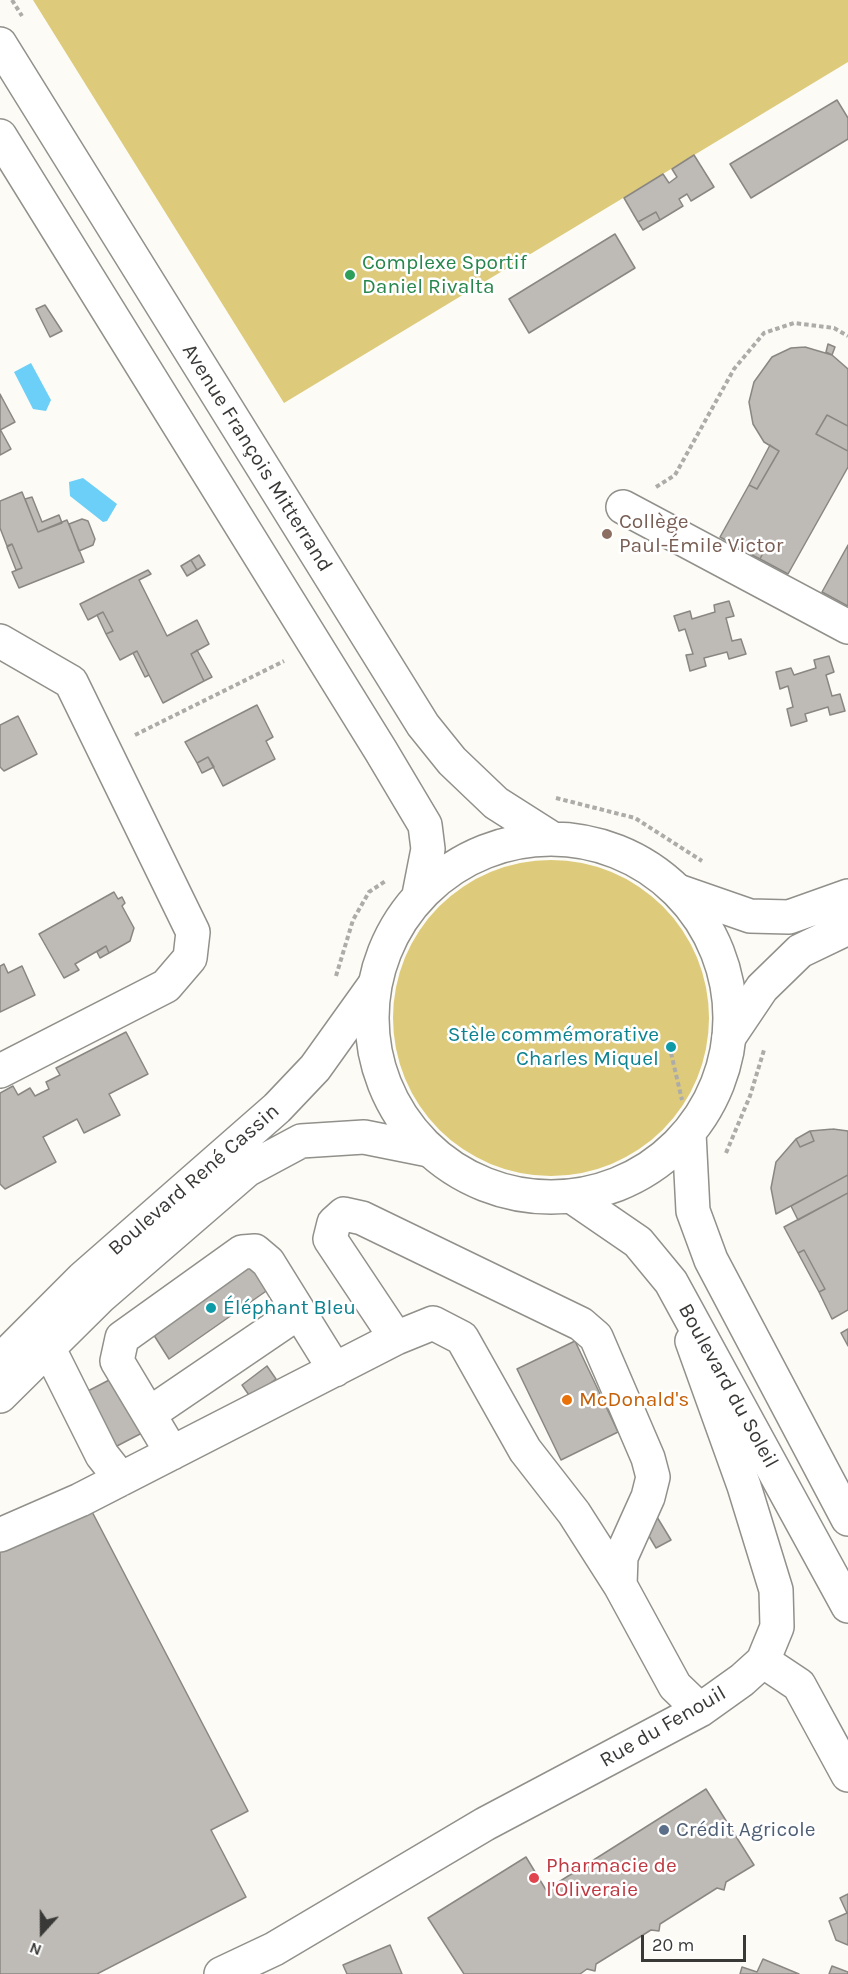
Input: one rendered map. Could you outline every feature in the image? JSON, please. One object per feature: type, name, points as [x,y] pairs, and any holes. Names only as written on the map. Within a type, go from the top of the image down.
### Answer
[{"type":"main road","name":"Avenue François Mitterrand","points":[[0,44],[423,725],[452,761],[496,803],[551,838]]},
{"type":"main road","points":[[0,136],[425,825],[428,849],[419,895]]},
{"type":"main road","points":[[623,507],[848,627]]},
{"type":"main road","points":[[0,641],[71,682],[193,932],[190,958],[166,987],[0,1071]]},
{"type":"main road","points":[[551,838],[597,845],[620,853],[640,863],[678,891],[703,923],[720,958],[729,997],[729,1037],[722,1072],[709,1104],[689,1133],[656,1164],[615,1186],[571,1196],[520,1195],[472,1179],[429,1150],[400,1116],[380,1076],[371,1032],[373,987],[389,938],[419,895],[458,864],[502,845],[551,838]]},
{"type":"main road","points":[[678,891],[750,916],[789,917],[848,896]]},
{"type":"main road","points":[[729,1037],[762,988],[800,951],[848,928]]},
{"type":"main road","name":"Boulevard René Cassin","points":[[0,1361],[83,1278],[277,1108],[315,1068],[373,987]]},
{"type":"main road","name":"Boulevard du Soleil","points":[[689,1133],[693,1211],[711,1260],[848,1519]]},
{"type":"main road","name":"Boulevard René Cassin","points":[[0,1396],[100,1297],[247,1170],[301,1141],[364,1137],[429,1150]]},
{"type":"main road","name":"Boulevard du Soleil","points":[[571,1196],[638,1242],[671,1282],[848,1606]]},
{"type":"main road","points":[[396,1338],[330,1239],[334,1223],[344,1214],[363,1218],[581,1324],[596,1337],[648,1458],[653,1477],[648,1497],[621,1557],[620,1585]]},
{"type":"main road","points":[[172,1453],[117,1360],[122,1338],[242,1252],[255,1251],[268,1262],[335,1370]]},
{"type":"main road","name":"Rue du Fenouil","points":[[221,1974],[280,1961],[485,1824],[700,1710],[742,1680],[763,1661],[777,1627],[776,1590],[744,1485],[671,1282]]},
{"type":"main road","points":[[149,1414],[299,1311]]},
{"type":"main road","points":[[0,1535],[121,1479],[396,1338],[433,1323],[462,1338],[525,1450],[574,1513],[620,1585],[675,1686],[700,1710]]},
{"type":"main road","points":[[48,1347],[102,1455],[121,1479]]},
{"type":"main road","points":[[763,1661],[799,1685],[848,1775]]},
{"type":"path","points":[[12,0],[24,20]]},
{"type":"path","points":[[623,507],[675,475],[734,369],[764,333],[795,323],[834,328],[848,336]]},
{"type":"path","points":[[104,750],[285,661]]},
{"type":"path","points":[[553,797],[635,818],[704,863]]},
{"type":"path","points":[[335,981],[352,920],[369,892],[387,880],[390,868]]},
{"type":"path","points":[[724,1158],[750,1096],[765,1047]]},
{"type":"path","points":[[671,1053],[689,1133]]},
{"type":"shaded area","name":"Complexe Sportif Daniel Rivalta","points":[[33,0],[848,0],[848,62],[284,403]]},
{"type":"shaded area","points":[[551,860],[582,863],[611,872],[639,887],[663,906],[682,930],[697,958],[706,987],[709,1018],[706,1049],[697,1078],[682,1106],[663,1130],[639,1149],[611,1164],[582,1173],[551,1176],[520,1173],[491,1164],[463,1149],[439,1130],[420,1106],[405,1078],[396,1049],[393,1018],[396,987],[405,958],[420,930],[439,906],[463,887],[491,872],[520,863]]},
{"type":"water","points":[[31,363],[51,400],[46,411],[33,409],[14,372]]},
{"type":"water","points":[[83,478],[117,504],[107,521],[103,522],[70,496],[69,482]]},
{"type":"building","points":[[837,100],[848,118],[848,139],[751,198],[730,164]]},
{"type":"building","points":[[694,155],[714,187],[691,201],[687,194],[679,199],[683,206],[660,220],[656,212],[638,222],[624,198],[663,174],[669,183],[677,177],[672,169]]},
{"type":"building","points":[[656,212],[660,220],[643,230],[638,222]]},
{"type":"building","points":[[615,234],[635,268],[529,333],[509,299]]},
{"type":"building","points":[[45,305],[62,331],[50,337],[36,309]]},
{"type":"building","points":[[828,344],[835,347],[832,355],[826,352]]},
{"type":"building","points":[[805,347],[832,355],[848,369],[848,426],[827,415],[816,434],[848,451],[848,467],[788,574],[760,559],[764,551],[757,547],[752,555],[720,537],[749,485],[757,489],[779,451],[764,442],[753,424],[749,402],[754,382],[772,357],[791,348]]},
{"type":"building","points":[[0,394],[15,422],[0,430]]},
{"type":"building","points":[[827,415],[848,426],[848,451],[816,434]]},
{"type":"building","points":[[0,429],[11,449],[0,455]]},
{"type":"building","points":[[770,445],[779,451],[757,489],[749,485]]},
{"type":"building","points":[[22,492],[38,532],[67,520],[84,562],[19,588],[12,572],[22,568],[12,544],[7,546],[0,528],[0,501]]},
{"type":"building","points":[[32,497],[42,522],[59,515],[62,523],[38,532],[25,499]]},
{"type":"building","points":[[82,519],[88,521],[95,539],[93,545],[79,551],[69,524]]},
{"type":"building","points":[[12,544],[22,568],[16,570],[7,547]]},
{"type":"building","points":[[848,545],[848,606],[822,592]]},
{"type":"building","points":[[757,547],[764,551],[760,559],[752,555]]},
{"type":"building","points":[[199,555],[205,565],[197,570],[191,560]]},
{"type":"building","points":[[191,560],[197,570],[187,576],[181,566]]},
{"type":"building","points":[[148,570],[151,574],[139,580],[167,636],[197,620],[209,644],[191,654],[204,681],[163,703],[137,651],[120,660],[106,634],[113,631],[103,612],[88,620],[80,604]]},
{"type":"building","points":[[729,601],[734,616],[726,618],[732,641],[741,639],[746,654],[729,659],[727,652],[704,658],[706,666],[690,671],[686,655],[693,654],[685,629],[679,631],[674,616],[690,611],[692,619],[715,612],[714,605]]},
{"type":"building","points":[[103,612],[113,631],[106,634],[97,615]]},
{"type":"building","points":[[197,650],[212,677],[204,681],[191,654]]},
{"type":"building","points":[[137,651],[149,675],[145,677],[133,653]]},
{"type":"building","points":[[829,656],[834,672],[826,675],[832,696],[840,694],[845,711],[830,715],[828,707],[805,714],[807,721],[791,726],[787,709],[793,707],[788,686],[780,689],[776,672],[791,668],[794,675],[816,668],[814,660]]},
{"type":"building","points":[[257,705],[273,737],[266,741],[275,759],[223,786],[208,757],[197,763],[185,742]]},
{"type":"building","points":[[18,716],[37,754],[4,771],[0,767],[0,725]]},
{"type":"building","points":[[208,757],[214,767],[202,773],[197,763]]},
{"type":"building","points":[[114,892],[118,899],[122,897],[125,903],[122,906],[134,928],[130,941],[109,953],[106,946],[75,964],[79,970],[64,978],[39,934]]},
{"type":"building","points":[[106,946],[109,953],[100,958],[97,952]]},
{"type":"building","points":[[4,964],[8,973],[22,966],[35,995],[0,1012],[0,966]]},
{"type":"building","points":[[126,1032],[148,1074],[109,1094],[120,1115],[84,1133],[77,1119],[43,1137],[56,1162],[5,1189],[0,1184],[0,1093],[13,1086],[18,1095],[30,1088],[35,1096],[49,1089],[46,1082],[60,1075],[56,1068]]},
{"type":"building","points":[[833,1129],[848,1131],[848,1175],[776,1214],[771,1188],[776,1162],[796,1139],[800,1147],[814,1141],[810,1131]]},
{"type":"building","points":[[810,1131],[814,1141],[800,1147],[796,1139]]},
{"type":"building","points":[[848,1175],[848,1193],[798,1220],[791,1206]]},
{"type":"building","points":[[848,1193],[848,1310],[832,1319],[819,1292],[825,1289],[804,1250],[798,1253],[784,1227]]},
{"type":"building","points":[[804,1250],[825,1289],[819,1292],[798,1253]]},
{"type":"building","name":"Éléphant Bleu","points":[[252,1257],[272,1287],[169,1359],[150,1329]]},
{"type":"building","points":[[848,1329],[848,1346],[841,1333]]},
{"type":"building","name":"McDonald's","points":[[575,1341],[618,1432],[561,1460],[517,1369]]},
{"type":"building","points":[[267,1366],[276,1379],[251,1398],[242,1385]]},
{"type":"building","points":[[113,1378],[142,1433],[115,1447],[86,1392]]},
{"type":"building","points":[[88,1504],[248,1811],[211,1830],[246,1897],[97,1974],[0,1974],[0,1550]]},
{"type":"building","points":[[657,1517],[671,1540],[656,1548],[643,1526]]},
{"type":"building","points":[[706,1789],[754,1865],[726,1882],[724,1890],[717,1888],[660,1924],[659,1931],[651,1930],[596,1964],[595,1971],[587,1969],[580,1974],[464,1974],[428,1918],[526,1857],[546,1890]]},
{"type":"building","points":[[848,1894],[848,1945],[836,1940],[829,1921],[847,1913],[840,1898]]},
{"type":"building","points":[[390,1945],[402,1974],[347,1974],[343,1965]]},
{"type":"building","points":[[763,1959],[799,1974],[740,1974],[742,1967],[757,1972]]},
{"type":"building","points":[[832,1966],[848,1972],[848,1974],[829,1974]]},
{"type":"place","name":"Complexe Sportif Daniel Rivalta","points":[[350,275]]},
{"type":"place","name":"Collège Paul-Émile Victor","points":[[607,534]]},
{"type":"place","name":"Stèle commémorative Charles Miquel","points":[[671,1047]]},
{"type":"place","name":"Éléphant Bleu","points":[[211,1308]]},
{"type":"place","name":"McDonald's","points":[[567,1400]]},
{"type":"place","name":"Crédit Agricole","points":[[664,1830]]},
{"type":"place","name":"Pharmacie de l'Oliveraie","points":[[534,1878]]}]
